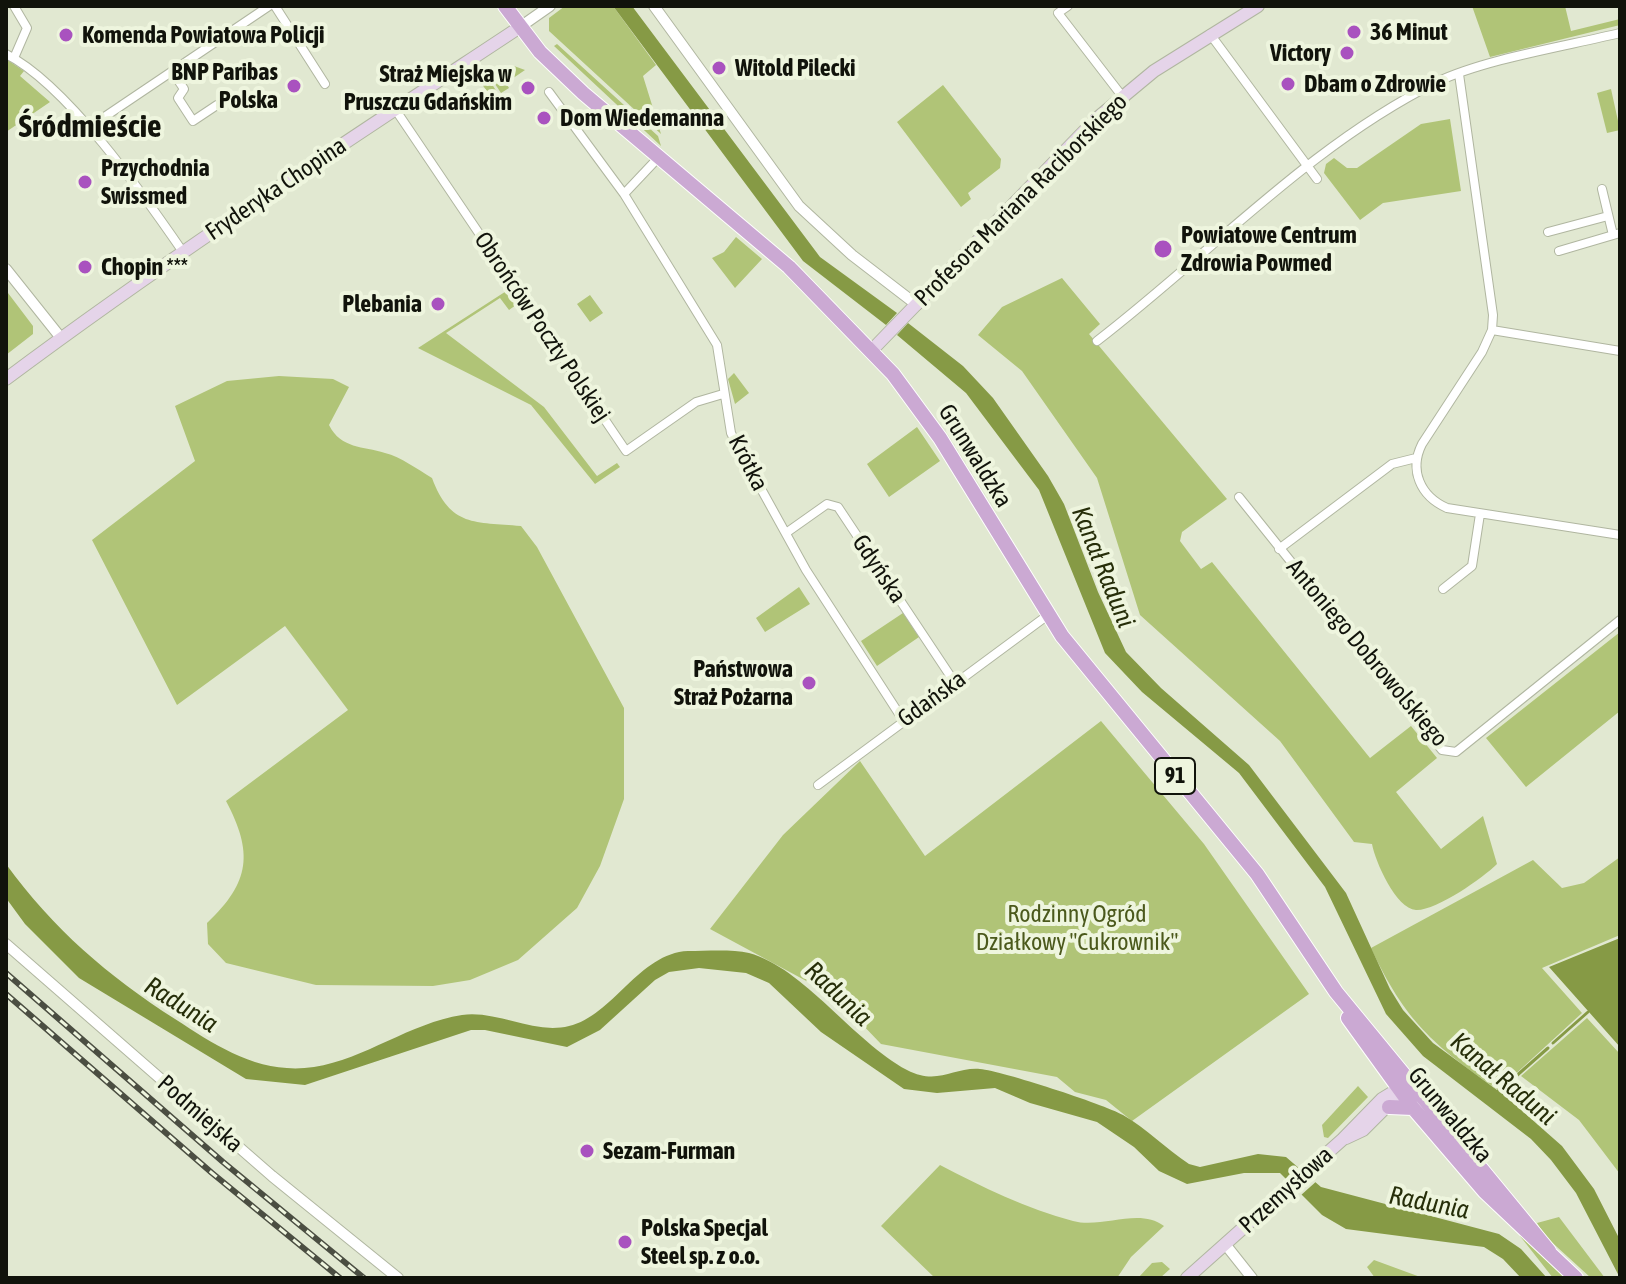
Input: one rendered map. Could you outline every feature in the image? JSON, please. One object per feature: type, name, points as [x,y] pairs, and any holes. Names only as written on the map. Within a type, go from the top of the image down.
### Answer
[{"type":"main road","name":"Grunwaldzka","points":[[505,6],[520,27],[583,93],[789,267],[872,350],[940,438],[1048,615],[1093,677],[1257,874],[1336,992],[1362,1042],[1576,1278]]},
{"type":"main road","name":"Profesora Mariana Raciborskiego","points":[[872,350],[1071,144],[1122,96],[1210,33],[1258,6]]},
{"type":"main road","name":"Fryderyka Chopina","points":[[6,379],[183,252],[520,27]]},
{"type":"main road","name":"Grunwaldzka","points":[[1404,1085],[1415,1110],[1508,1216],[1549,1251]]},
{"type":"main road","name":"Przemysłowa","points":[[1343,1139],[1363,1130],[1389,1107],[1404,1085]]},
{"type":"main road","name":"Przemysłowa","points":[[1225,1244],[1343,1139],[1374,1105],[1404,1085]]},
{"type":"main road","points":[[1389,1107],[1415,1110]]},
{"type":"main road","points":[[1187,1278],[1225,1244]]},
{"type":"street","points":[[14,6],[27,28],[10,56],[52,87],[88,128],[183,252]]},
{"type":"street","points":[[88,128],[272,6],[325,84]]},
{"type":"street","name":"Fryderyka Chopina","points":[[520,27],[550,6]]},
{"type":"street","points":[[654,6],[799,206],[852,255],[917,305]]},
{"type":"street","points":[[1068,6],[1058,13],[1122,96]]},
{"type":"street","points":[[1210,33],[1317,179]]},
{"type":"street","points":[[1097,341],[1203,256],[1307,166],[1407,99],[1459,74],[1620,33]]},
{"type":"street","points":[[172,71],[184,89],[178,98],[193,121],[217,105]]},
{"type":"street","points":[[1459,74],[1488,256],[1492,330],[1416,458],[1416,473],[1431,499],[1447,508],[1620,535]]},
{"type":"street","name":"Krótka","points":[[549,92],[573,129],[624,194],[717,345],[731,433],[841,626],[903,720]]},
{"type":"street","name":"Obrońców Poczty Polskiej","points":[[395,109],[626,451],[696,402],[723,394]]},
{"type":"street","points":[[624,194],[658,158]]},
{"type":"street","points":[[1559,251],[1616,234],[1602,189]]},
{"type":"street","points":[[1548,232],[1608,216]]},
{"type":"street","points":[[6,269],[61,338]]},
{"type":"street","points":[[1492,330],[1620,351]]},
{"type":"street","points":[[1279,549],[1392,464],[1416,458]]},
{"type":"street","name":"Antoniego Dobrowolskiego","points":[[1239,497],[1442,750],[1456,752],[1620,620]]},
{"type":"street","name":"Gdyńska","points":[[786,533],[827,504],[838,507],[955,683]]},
{"type":"street","points":[[1443,589],[1472,566],[1480,514]]},
{"type":"street","name":"Gdańska","points":[[818,785],[1048,615]]},
{"type":"street","name":"Podmiejska","points":[[6,944],[272,1176],[398,1278]]},
{"type":"street","name":"Przemysłowa","points":[[1225,1244],[1252,1278]]},
{"type":"green space","points":[[565,6],[613,6],[656,65],[643,76],[661,134],[549,31],[549,18]]},
{"type":"green space","points":[[1472,6],[1565,6],[1571,31],[1620,19],[1620,25],[1490,57]]},
{"type":"green space","points":[[557,44],[658,136],[661,146],[554,46]]},
{"type":"green space","points":[[6,59],[24,71],[20,76],[50,102],[6,132]]},
{"type":"green space","points":[[499,65],[503,71],[514,66],[525,70],[506,83],[509,88],[501,93],[487,72]]},
{"type":"green space","points":[[484,72],[497,92],[491,97],[479,80],[467,83]]},
{"type":"green space","points":[[943,85],[1001,159],[1000,168],[968,193],[971,199],[961,207],[897,122]]},
{"type":"green space","points":[[1611,89],[1620,130],[1607,133],[1597,93]]},
{"type":"green space","points":[[1450,119],[1461,191],[1383,203],[1360,220],[1324,173],[1326,164],[1334,158],[1347,168],[1357,168],[1421,124]]},
{"type":"green space","points":[[736,237],[762,259],[735,288],[712,258],[724,252]]},
{"type":"green space","points":[[1062,278],[1100,324],[1089,334],[1227,499],[1182,532],[1180,541],[1201,569],[1212,562],[1370,758],[1411,726],[1437,758],[1396,792],[1441,849],[1483,816],[1497,864],[1447,900],[1416,910],[1401,902],[1382,872],[1372,844],[1354,842],[1280,741],[1140,615],[1097,478],[1022,371],[978,335],[1002,307]]},
{"type":"green space","points":[[511,288],[517,297],[516,305],[509,310],[500,298],[446,333],[544,407],[597,476],[617,463],[620,467],[595,484],[531,405],[418,348]]},
{"type":"green space","points":[[8,293],[33,326],[33,334],[6,355]]},
{"type":"green space","points":[[590,295],[603,313],[590,322],[577,304]]},
{"type":"green space","points":[[734,373],[749,393],[735,404],[728,379]]},
{"type":"green space","points":[[279,376],[333,379],[349,387],[329,425],[340,439],[397,457],[432,478],[447,506],[466,519],[521,526],[537,547],[624,708],[624,799],[600,866],[577,908],[518,960],[470,980],[433,986],[316,985],[226,963],[208,944],[207,923],[232,894],[243,866],[241,836],[226,801],[348,710],[285,626],[177,705],[92,540],[195,461],[175,406],[227,381]]},
{"type":"green space","points":[[917,427],[940,461],[889,497],[867,464]]},
{"type":"green space","points":[[799,587],[810,604],[765,632],[756,618]]},
{"type":"green space","points":[[903,613],[919,637],[877,666],[861,641]]},
{"type":"green space","points":[[1620,632],[1620,711],[1526,787],[1486,738]]},
{"type":"green space","name":"Rodzinny Ogród Działkowy \"Cukrownik\"","points":[[1101,721],[1204,844],[1309,994],[1132,1121],[1106,1100],[1075,1092],[1057,1077],[881,1044],[836,997],[710,929],[783,835],[860,761],[925,856]]},
{"type":"green space","points":[[1620,857],[1620,935],[1542,968],[1582,1013],[1498,1090],[1423,1030],[1396,995],[1371,948],[1533,860],[1562,888],[1584,883]]},
{"type":"green space","points":[[1587,1018],[1620,1054],[1620,1174],[1579,1120],[1521,1076]]},
{"type":"green space","points":[[1358,1086],[1368,1097],[1328,1138],[1324,1137],[1322,1125]]},
{"type":"green space","points":[[940,1165],[1005,1197],[1073,1221],[1084,1223],[1143,1218],[1164,1226],[1131,1257],[1117,1278],[935,1278],[881,1226]]},
{"type":"green space","points":[[1559,1217],[1605,1278],[1591,1278],[1545,1236],[1537,1223]]},
{"type":"green space","points":[[1522,1234],[1567,1278],[1553,1278],[1520,1236]]},
{"type":"green space","points":[[1374,1260],[1423,1278],[1375,1278],[1367,1267]]},
{"type":"green space","points":[[1162,1262],[1170,1269],[1160,1278],[1138,1278],[1152,1263]]},
{"type":"shaded area","points":[[613,6],[632,6],[820,257],[897,313],[886,325],[803,261]]},
{"type":"shaded area","points":[[908,323],[963,366],[993,398],[1064,504],[1098,592],[1126,652],[1161,688],[1249,765],[1346,893],[1390,989],[1403,1010],[1433,1043],[1497,1090],[1507,1084],[1503,1094],[1562,1146],[1594,1189],[1620,1240],[1620,1278],[1576,1193],[1551,1160],[1531,1139],[1423,1056],[1386,1014],[1325,887],[1239,773],[1142,692],[1105,653],[1039,490],[966,393],[897,335]]},
{"type":"shaded area","points":[[6,864],[43,910],[104,968],[150,1003],[207,1039],[258,1063],[294,1068],[333,1063],[424,1025],[462,1015],[489,1016],[543,1027],[569,1026],[585,1020],[640,973],[671,954],[688,951],[749,953],[789,974],[867,1042],[907,1070],[937,1076],[980,1069],[1009,1075],[1095,1103],[1123,1115],[1189,1164],[1200,1167],[1258,1154],[1286,1157],[1321,1187],[1499,1234],[1521,1249],[1547,1278],[1521,1278],[1503,1259],[1484,1247],[1346,1229],[1322,1215],[1280,1173],[1244,1173],[1187,1184],[1159,1171],[1134,1147],[1097,1122],[1030,1103],[995,1088],[937,1093],[904,1089],[821,1032],[769,983],[746,973],[699,968],[669,972],[655,980],[600,1030],[567,1047],[485,1030],[471,1030],[305,1085],[246,1079],[79,978],[25,924],[6,898]]},
{"type":"shaded area","points":[[1620,938],[1620,1047],[1549,967]]},
{"type":"pier","points":[[1303,1163],[1319,1179],[1300,1196],[1284,1180]]},
{"type":"waterway","points":[[1553,1043],[1588,1012]]},
{"type":"waterway","name":"Kanał Raduni","points":[[1506,1085],[1548,1048]]},
{"type":"railway","points":[[6,973],[223,1162],[364,1278]]},
{"type":"railway","points":[[6,994],[212,1173],[340,1278]]},
{"type":"place","name":"36 Minut","points":[[1354,32]]},
{"type":"place","name":"Komenda Powiatowa Policji","points":[[66,35]]},
{"type":"place","name":"Victory","points":[[1347,53]]},
{"type":"place","name":"Witold Pilecki","points":[[719,68]]},
{"type":"place","name":"Dbam o Zdrowie","points":[[1288,84]]},
{"type":"place","name":"BNP Paribas Polska","points":[[294,86]]},
{"type":"place","name":"Straż Miejska w Pruszczu Gdańskim","points":[[528,88]]},
{"type":"place","name":"Dom Wiedemanna","points":[[544,118]]},
{"type":"place","name":"Przychodnia Swissmed","points":[[85,182]]},
{"type":"place","name":"Powiatowe Centrum Zdrowia Powmed","points":[[1163,249]]},
{"type":"place","name":"Chopin ***","points":[[85,267]]},
{"type":"place","name":"Plebania","points":[[438,304]]},
{"type":"place","name":"Państwowa Straż Pożarna","points":[[809,683]]},
{"type":"place","name":"Sezam-Furman","points":[[587,1151]]},
{"type":"place","name":"Polska Specjal Steel sp. z o.o.","points":[[625,1242]]},
{"type":"district","name":"Śródmieście","points":[[90,127]]},
{"type":"water label","name":"Radunia","points":[[838,994]]},
{"type":"water label","name":"Radunia","points":[[181,1005]]},
{"type":"water label","name":"Radunia","points":[[1429,1203]]}]
